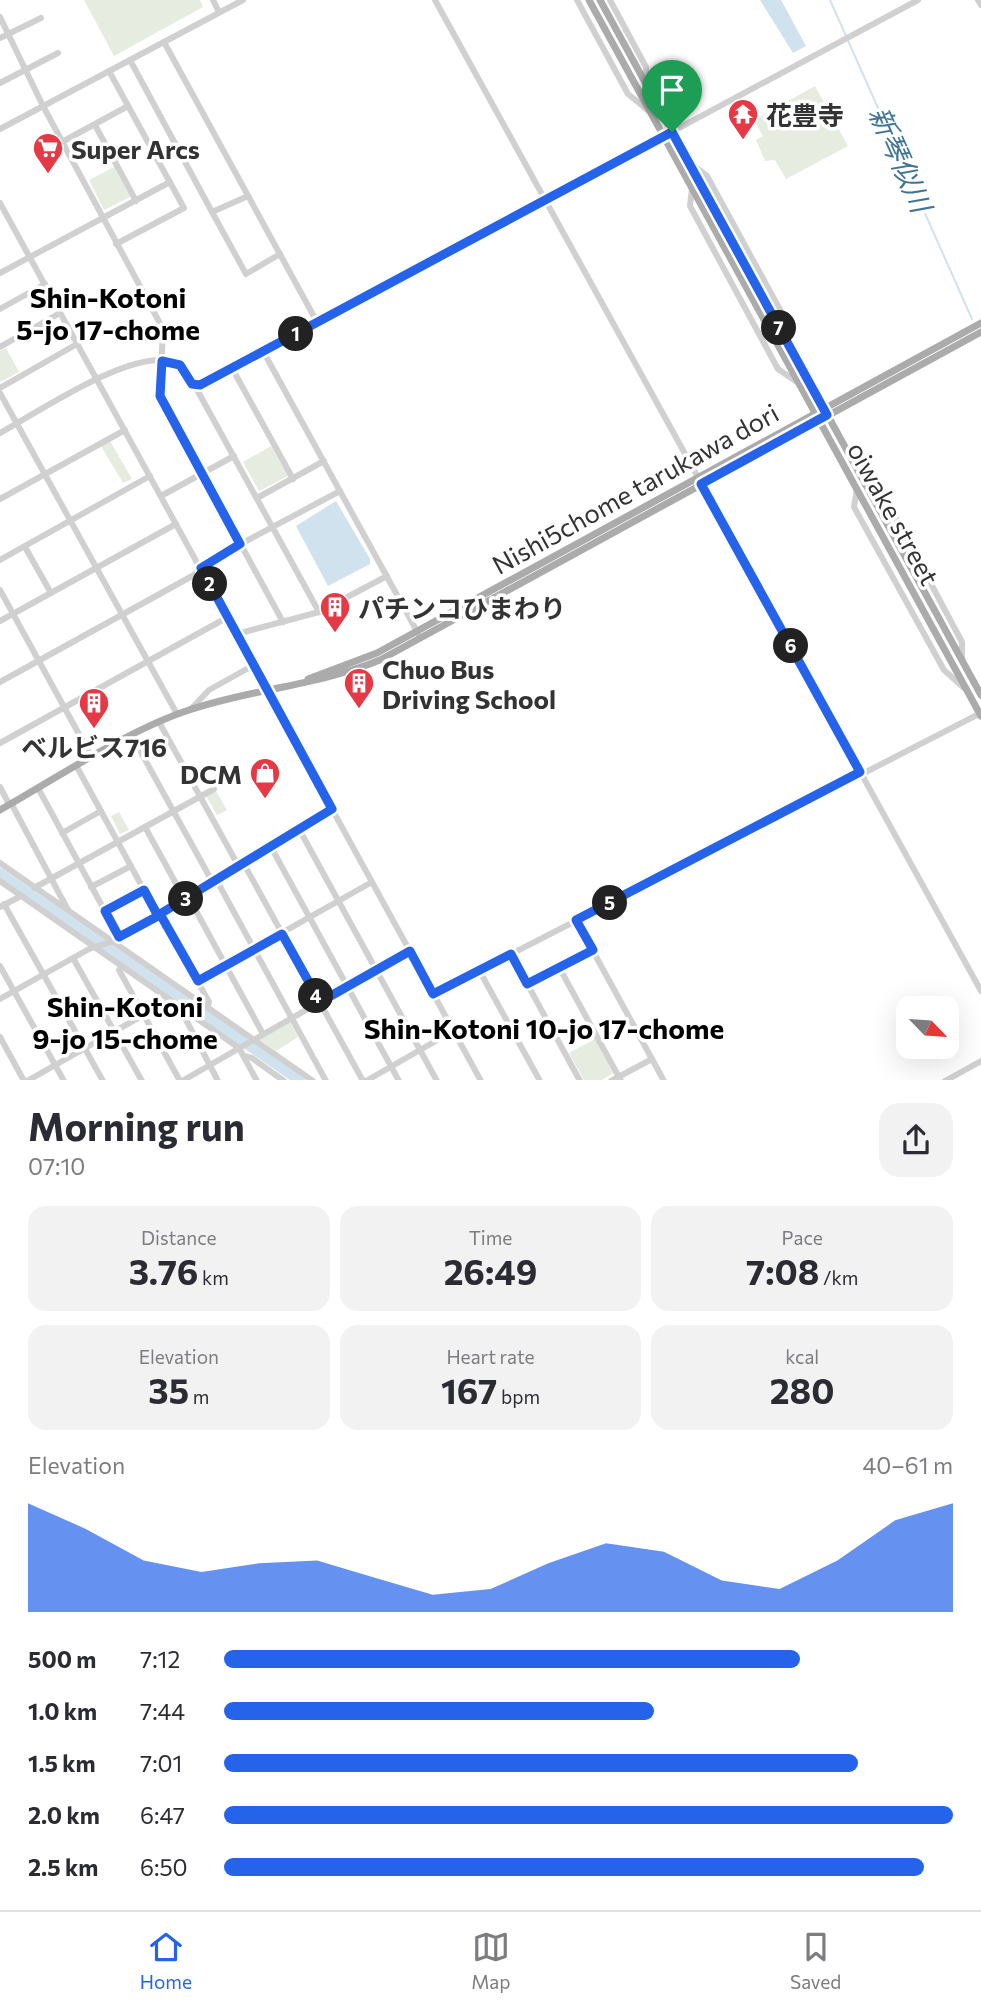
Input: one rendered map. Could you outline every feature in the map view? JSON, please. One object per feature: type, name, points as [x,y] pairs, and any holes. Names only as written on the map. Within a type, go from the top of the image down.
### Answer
[{"type":"main road","name":"oiwake street","points":[[589,0],[981,714]]},
{"type":"main road","points":[[600,0],[981,695]]},
{"type":"main road","name":"Nishi5chome tarukawa dori","points":[[825,412],[981,323]]},
{"type":"main road","name":"Nishi5chome tarukawa dori","points":[[0,810],[159,722],[191,709],[305,681],[419,634],[817,416],[981,332]]},
{"type":"street","points":[[213,0],[219,12]]},
{"type":"street","points":[[0,129],[243,0]]},
{"type":"street","points":[[435,0],[981,991]]},
{"type":"street","points":[[577,0],[628,94],[651,114]]},
{"type":"street","points":[[610,0],[646,67],[646,85]]},
{"type":"street","points":[[195,386],[664,138],[918,0]]},
{"type":"street","points":[[978,0],[981,5]]},
{"type":"street","points":[[0,17],[43,106],[163,329],[160,396],[284,622]]},
{"type":"street","points":[[0,38],[41,18]]},
{"type":"street","points":[[164,42],[317,322]]},
{"type":"street","points":[[0,83],[58,53]]},
{"type":"street","points":[[130,60],[246,274],[280,254]]},
{"type":"street","points":[[109,71],[184,208],[116,244]]},
{"type":"street","points":[[62,142],[128,106]]},
{"type":"street","points":[[95,125],[136,201]]},
{"type":"street","points":[[0,273],[170,182]]},
{"type":"street","points":[[212,212],[248,196]]},
{"type":"street","points":[[0,203],[481,1080]]},
{"type":"street","points":[[0,309],[44,284]]},
{"type":"street","points":[[0,347],[60,313]]},
{"type":"street","points":[[78,344],[0,390],[177,715]]},
{"type":"street","points":[[263,351],[419,634]]},
{"type":"street","points":[[0,433],[97,379],[126,366],[162,361],[180,365],[195,386],[319,612]]},
{"type":"street","points":[[232,368],[293,479]]},
{"type":"street","points":[[0,499],[125,430]]},
{"type":"street","points":[[161,496],[234,456]]},
{"type":"street","points":[[257,498],[324,461]]},
{"type":"street","points":[[0,560],[150,477]]},
{"type":"street","points":[[0,682],[240,544],[340,491]]},
{"type":"street","points":[[0,621],[176,524]]},
{"type":"street","points":[[25,547],[51,593]]},
{"type":"street","points":[[237,634],[319,612],[387,576]]},
{"type":"street","points":[[0,590],[92,758]]},
{"type":"street","points":[[0,743],[228,617]]},
{"type":"street","points":[[191,709],[209,690],[254,665]]},
{"type":"street","points":[[433,994],[860,772],[981,714]]},
{"type":"street","points":[[159,722],[364,1080],[453,1031]]},
{"type":"street","points":[[132,736],[254,948],[326,1080]]},
{"type":"street","points":[[77,767],[144,890],[198,981],[209,1002],[207,1008]]},
{"type":"street","points":[[0,787],[70,913]]},
{"type":"street","points":[[38,788],[119,937]]},
{"type":"street","points":[[34,888],[214,789]]},
{"type":"street","points":[[0,999],[73,958],[110,943],[187,899],[332,809]]},
{"type":"street","points":[[62,833],[101,811]]},
{"type":"street","points":[[145,827],[227,965],[263,1034]]},
{"type":"street","points":[[299,830],[437,1080]]},
{"type":"street","points":[[271,847],[399,1080]]},
{"type":"street","points":[[0,863],[110,943],[313,1080]]},
{"type":"street","points":[[92,887],[131,866]]},
{"type":"street","points":[[0,881],[241,1047],[257,1080]]},
{"type":"street","points":[[198,981],[372,882]]},
{"type":"street","points":[[105,911],[144,890]]},
{"type":"street","points":[[21,895],[2,906],[103,1080]]},
{"type":"street","points":[[576,920],[664,1080]]},
{"type":"street","points":[[527,984],[593,950]]},
{"type":"street","points":[[122,966],[119,971],[181,1080],[410,951]]},
{"type":"street","points":[[511,954],[580,1080]]},
{"type":"street","points":[[73,958],[142,1080]]},
{"type":"street","points":[[0,966],[64,1080]]},
{"type":"street","points":[[559,967],[620,1079]]},
{"type":"street","points":[[480,970],[540,1080]]},
{"type":"street","points":[[0,1037],[26,1080],[170,1000]]},
{"type":"street","points":[[186,1010],[183,1014],[218,1080]]},
{"type":"street","points":[[244,1056],[252,1058],[284,1080]]},
{"type":"street","points":[[611,1080],[620,1079],[652,1059]]},
{"type":"street","points":[[945,1080],[981,1061]]},
{"type":"shaded area","points":[[84,0],[200,0],[203,7],[114,56]]},
{"type":"shaded area","points":[[815,86],[848,146],[786,179],[775,160],[765,161],[756,140],[763,136],[754,120]]},
{"type":"shaded area","points":[[114,167],[130,197],[104,210],[89,180]]},
{"type":"shaded area","points":[[6,348],[19,372],[0,382],[0,351]]},
{"type":"shaded area","points":[[110,441],[132,479],[123,483],[101,446]]},
{"type":"shaded area","points":[[271,446],[288,476],[259,491],[243,462]]},
{"type":"shaded area","points":[[216,791],[227,810],[217,815],[206,796]]},
{"type":"shaded area","points":[[119,812],[129,830],[120,834],[111,816]]},
{"type":"shaded area","points":[[290,1022],[298,1037],[276,1051],[260,1040]]},
{"type":"shaded area","points":[[595,1039],[613,1073],[602,1080],[584,1080],[569,1053]]},
{"type":"water","points":[[760,0],[781,0],[806,46],[793,53]]},
{"type":"water","points":[[336,501],[370,559],[370,564],[328,586],[296,526]]},
{"type":"waterway","name":"新琴似川","points":[[830,0],[972,319]]},
{"type":"waterway","points":[[0,873],[299,1080]]},
{"type":"place","name":"花豊寺","points":[[743,141]]},
{"type":"place","name":"Super Arcs","points":[[48,175]]},
{"type":"place","name":"パチンコひまわり","points":[[335,634]]},
{"type":"place","name":"Chuo Bus Driving School","points":[[359,710]]},
{"type":"place","name":"ベルビス716","points":[[94,730]]},
{"type":"place","name":"DCM","points":[[265,800]]},
{"type":"district","name":"Shin-Kotoni 5-jo 17-chome","points":[[108,313]]},
{"type":"district","name":"Shin-Kotoni 9-jo 15-chome","points":[[125,1022]]},
{"type":"district","name":"Shin-Kotoni 10-jo 17-chome","points":[[544,1028]]},
{"type":"route","points":[[672,132],[200,385],[192,384],[180,365],[162,361],[160,396],[240,544],[201,568],[332,809],[189,898],[160,914],[158,916],[119,937],[105,911],[144,890],[158,916],[160,914],[198,981],[282,934],[320,1002],[410,951],[433,994],[511,954],[527,984],[593,950],[576,920],[860,772],[701,484],[827,415],[672,132]]}]
